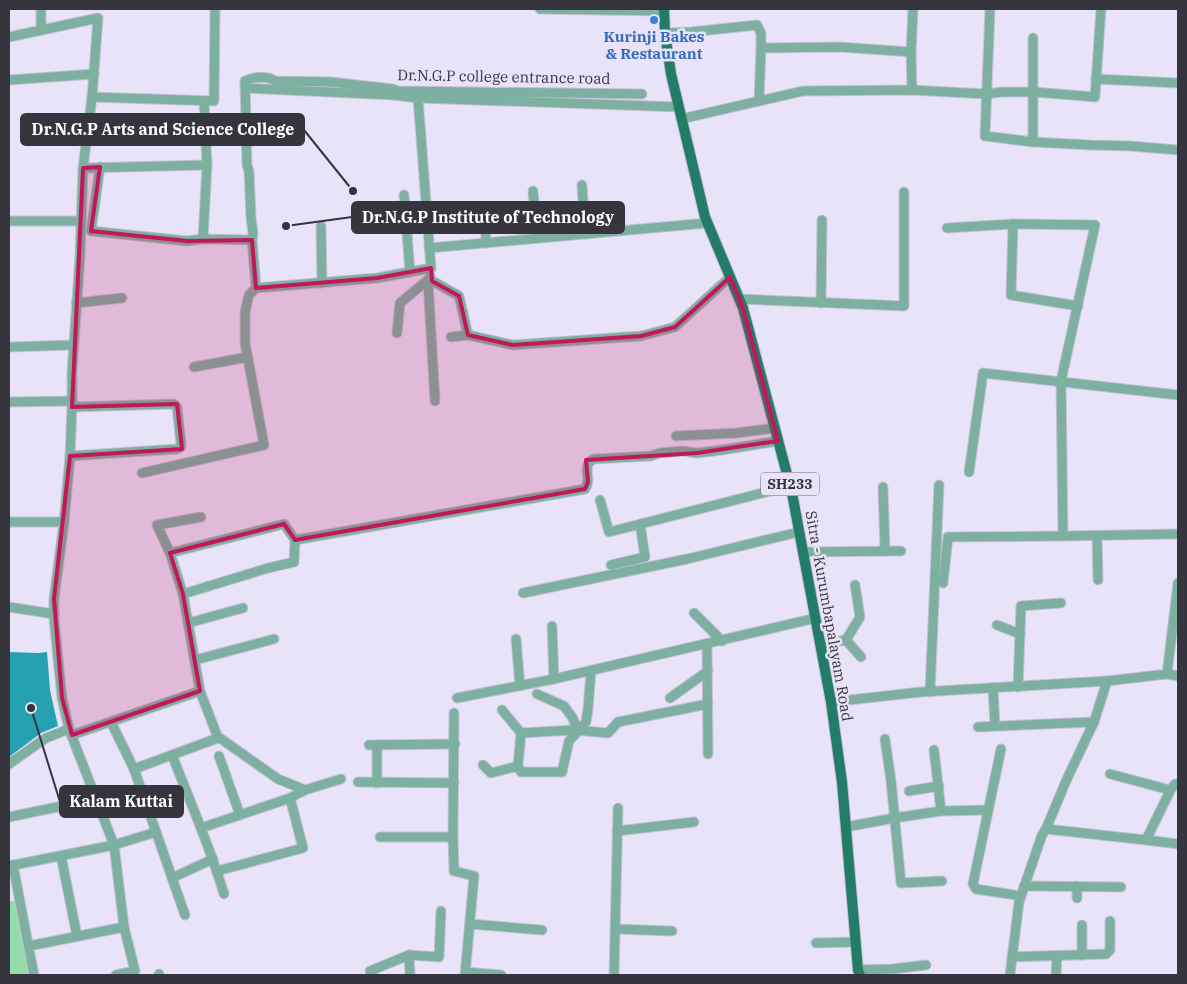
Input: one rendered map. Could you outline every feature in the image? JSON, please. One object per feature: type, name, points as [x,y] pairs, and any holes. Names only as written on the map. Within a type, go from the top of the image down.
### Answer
[{"type":"main road","name":"Sitra - Kurumbapalayam Road","points":[[664,10],[671,74],[705,217],[743,308],[790,486],[800,532],[831,702],[842,782],[859,973]]},
{"type":"street","points":[[41,9],[41,30]]},
{"type":"street","points":[[92,97],[214,102],[215,9]]},
{"type":"street","points":[[540,9],[664,10]]},
{"type":"street","points":[[912,90],[913,9]]},
{"type":"street","points":[[990,9],[985,136],[1034,142],[1178,150]]},
{"type":"street","points":[[682,119],[803,91],[912,90],[986,94],[1034,92],[1095,96],[1101,9]]},
{"type":"street","points":[[9,37],[98,14],[92,97],[82,168],[81,221],[73,345],[70,456],[54,599],[54,614],[62,698],[70,732],[114,845],[124,927],[135,971],[116,975]]},
{"type":"street","points":[[666,33],[758,25],[761,33],[759,101]]},
{"type":"street","points":[[1033,38],[1034,142]]},
{"type":"street","points":[[761,48],[840,47],[911,52]]},
{"type":"street","points":[[9,80],[94,74]]},
{"type":"street","name":"Dr.N.G.P college entrance road","points":[[245,88],[245,81],[251,78],[270,78],[276,81],[331,82],[398,91],[642,94]]},
{"type":"street","points":[[1096,79],[1178,83]]},
{"type":"street","points":[[256,288],[247,165],[245,88],[393,95],[418,98],[679,107]]},
{"type":"street","points":[[418,98],[431,274],[429,279],[435,401]]},
{"type":"street","points":[[203,239],[206,165],[204,101]]},
{"type":"street","points":[[82,168],[206,165]]},
{"type":"street","points":[[100,167],[91,231],[187,241],[203,239],[252,240]]},
{"type":"street","points":[[582,185],[585,234]]},
{"type":"street","points":[[533,191],[537,238]]},
{"type":"street","points":[[739,300],[904,306],[904,192]]},
{"type":"street","points":[[404,195],[410,272]]},
{"type":"street","points":[[404,207],[426,206]]},
{"type":"street","points":[[485,208],[486,243]]},
{"type":"street","points":[[821,303],[822,220]]},
{"type":"street","points":[[9,221],[81,221]]},
{"type":"street","points":[[429,248],[707,223]]},
{"type":"street","points":[[1013,224],[1011,295],[1078,306]]},
{"type":"street","points":[[947,228],[1013,224],[1094,225],[1061,381],[1063,536]]},
{"type":"street","points":[[321,226],[322,283]]},
{"type":"street","points":[[142,473],[264,445],[245,343],[245,312],[249,295],[256,288],[377,278],[430,268]]},
{"type":"street","points":[[451,337],[468,335],[513,345],[641,336],[675,327],[730,277]]},
{"type":"street","points":[[429,279],[459,296],[468,335]]},
{"type":"street","points":[[397,332],[400,303],[429,279]]},
{"type":"street","points":[[76,303],[122,298]]},
{"type":"street","points":[[9,347],[73,345]]},
{"type":"street","points":[[194,367],[248,357]]},
{"type":"street","points":[[969,472],[983,373],[1178,395]]},
{"type":"street","points":[[9,402],[174,404],[177,407],[181,444],[181,447],[177,449],[70,456]]},
{"type":"street","points":[[676,436],[736,434],[775,428]]},
{"type":"street","points":[[294,540],[585,489],[588,482],[587,466],[589,461],[594,459],[650,456],[683,451],[697,453],[778,440]]},
{"type":"street","points":[[930,692],[939,485]]},
{"type":"street","points":[[600,500],[609,532],[790,486]]},
{"type":"street","points":[[883,487],[885,551]]},
{"type":"street","points":[[201,518],[157,525],[170,553],[183,594],[200,692],[217,736],[278,779],[305,790]]},
{"type":"street","points":[[9,522],[64,522]]},
{"type":"street","points":[[170,553],[284,524],[294,540],[294,562],[183,594]]},
{"type":"street","points":[[611,565],[645,557],[640,524]]},
{"type":"street","points":[[523,593],[687,559],[800,532]]},
{"type":"street","points":[[943,584],[948,537],[1178,534]]},
{"type":"street","points":[[1097,536],[1098,580]]},
{"type":"street","points":[[803,552],[901,551]]},
{"type":"street","points":[[1167,674],[1178,583]]},
{"type":"street","points":[[821,644],[846,640],[860,617],[855,585]]},
{"type":"street","points":[[1018,686],[1021,606],[1061,603]]},
{"type":"street","points":[[9,607],[54,614]]},
{"type":"street","points":[[188,623],[243,608]]},
{"type":"street","points":[[694,613],[722,641]]},
{"type":"street","points":[[457,698],[591,671],[816,618]]},
{"type":"street","points":[[997,625],[1020,634]]},
{"type":"street","points":[[552,626],[554,679]]},
{"type":"street","points":[[195,660],[274,639]]},
{"type":"street","points":[[516,639],[520,686]]},
{"type":"street","points":[[846,640],[861,657]]},
{"type":"street","points":[[707,644],[708,754]]},
{"type":"street","points":[[502,710],[521,733],[518,766],[520,772],[562,772],[569,741],[586,722],[591,671]]},
{"type":"street","points":[[670,698],[708,671]]},
{"type":"street","points":[[831,702],[930,692],[1107,681],[1167,674],[1178,676]]},
{"type":"street","points":[[1010,975],[1019,902],[1024,886],[1042,835],[1094,722],[1107,681]]},
{"type":"street","points":[[993,688],[995,726]]},
{"type":"street","points":[[9,764],[46,738],[111,722],[200,692]]},
{"type":"street","points":[[538,694],[564,706],[578,730]]},
{"type":"street","points":[[521,733],[578,730],[608,733],[618,722],[708,704]]},
{"type":"street","points":[[454,713],[454,871],[474,876],[466,974],[501,975]]},
{"type":"street","points":[[111,722],[134,769],[185,914]]},
{"type":"street","points":[[978,727],[1094,722]]},
{"type":"street","points":[[134,769],[218,738],[217,736]]},
{"type":"street","points":[[885,739],[901,883],[942,880]]},
{"type":"street","points":[[377,783],[373,745],[454,744]]},
{"type":"street","points":[[1001,749],[973,884],[976,889],[1021,896]]},
{"type":"street","points":[[934,750],[941,811]]},
{"type":"street","points":[[172,755],[201,828],[224,894]]},
{"type":"street","points":[[219,756],[240,815]]},
{"type":"street","points":[[484,765],[491,773],[518,766]]},
{"type":"street","points":[[1110,774],[1170,790]]},
{"type":"street","points":[[201,828],[290,798],[305,790],[341,779]]},
{"type":"street","points":[[358,782],[454,783]]},
{"type":"street","points":[[1146,840],[1163,802],[1170,790],[1175,784],[1178,784]]},
{"type":"street","points":[[909,791],[938,786]]},
{"type":"street","points":[[143,794],[186,792]]},
{"type":"street","points":[[217,871],[303,848],[290,798]]},
{"type":"street","points":[[9,818],[96,799]]},
{"type":"street","points":[[614,975],[618,808]]},
{"type":"street","points":[[846,827],[941,811],[988,810]]},
{"type":"street","points":[[617,831],[694,822]]},
{"type":"street","points":[[1046,829],[1178,844]]},
{"type":"street","points":[[34,975],[11,865],[114,845],[156,832]]},
{"type":"street","points":[[380,837],[453,837]]},
{"type":"street","points":[[61,856],[77,936]]},
{"type":"street","points":[[172,878],[212,859]]},
{"type":"street","points":[[1024,886],[1121,887]]},
{"type":"street","points":[[1077,886],[1077,898]]},
{"type":"street","points":[[370,971],[409,955],[439,957],[441,911]]},
{"type":"street","points":[[1012,957],[1106,954],[1110,950],[1110,921]]},
{"type":"street","points":[[470,924],[542,930]]},
{"type":"street","points":[[1082,925],[1082,955]]},
{"type":"street","points":[[29,946],[124,927]]},
{"type":"street","points":[[615,929],[672,931]]},
{"type":"street","points":[[816,944],[856,942]]},
{"type":"street","points":[[409,955],[410,975]]},
{"type":"street","points":[[1056,956],[1056,975]]},
{"type":"street","points":[[859,973],[926,965]]},
{"type":"highlighted area","points":[[100,167],[91,231],[187,241],[252,240],[256,288],[377,278],[431,268],[432,281],[459,296],[468,335],[513,345],[641,336],[675,327],[730,277],[743,308],[778,441],[697,453],[586,460],[588,482],[585,489],[295,540],[284,524],[170,553],[183,594],[200,691],[72,735],[62,698],[54,599],[70,456],[182,449],[177,404],[72,407],[83,168]]},
{"type":"green space","points":[[17,900],[32,975],[9,975],[9,902]]},
{"type":"water","points":[[9,652],[47,652],[50,690],[58,726],[41,733],[9,757]]},
{"type":"place","name":"Kurinji Bakes & Restaurant","points":[[654,20]]},
{"type":"place","name":"Dr.N.G.P Arts and Science College","points":[[353,191]]},
{"type":"place","name":"Dr.N.G.P Institute of Technology","points":[[286,226]]},
{"type":"place","name":"Kalam Kuttai","points":[[31,708]]}]
